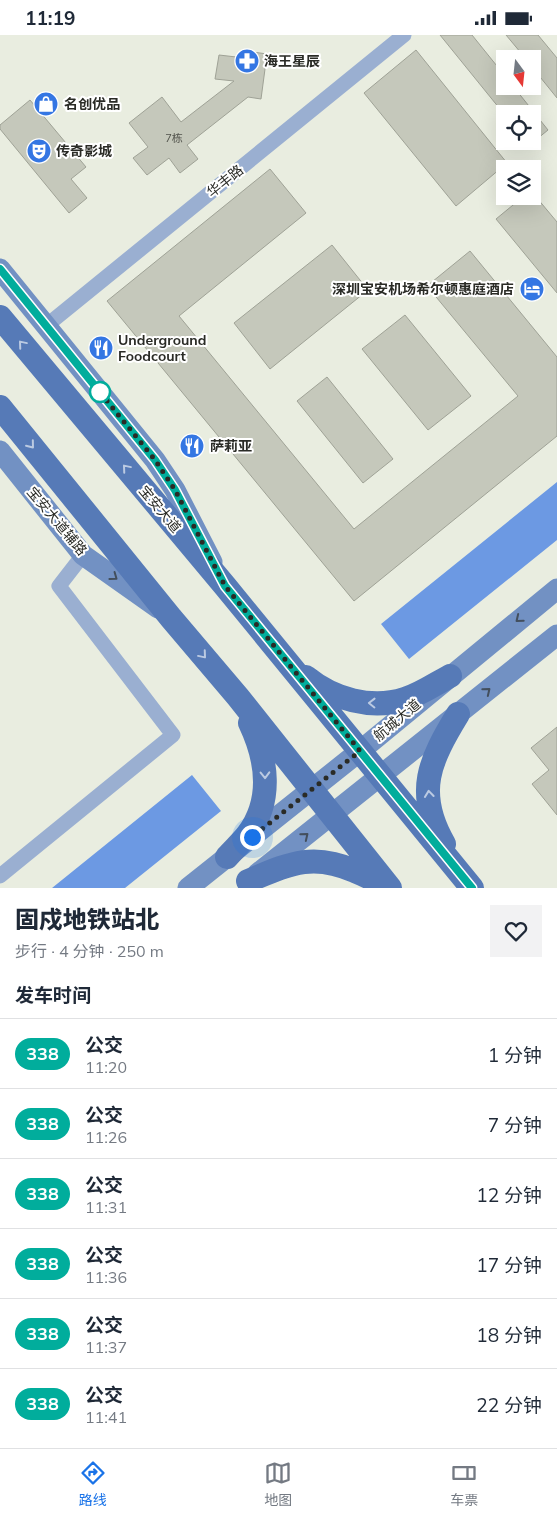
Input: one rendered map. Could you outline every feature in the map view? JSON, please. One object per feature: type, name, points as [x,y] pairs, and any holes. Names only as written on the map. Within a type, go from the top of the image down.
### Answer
[{"type":"main road","points":[[0,269],[155,460],[175,490],[225,586]]},
{"type":"main road","name":"宝安大道","points":[[0,317],[225,586],[466,880]]},
{"type":"main road","points":[[0,407],[171,618],[238,697],[390,888]]},
{"type":"main road","name":"宝安大道辅路","points":[[0,451],[83,555],[171,618]]},
{"type":"main road","name":"航城大道","points":[[188,888],[360,751],[557,589]]},
{"type":"main road","points":[[244,884],[557,635]]},
{"type":"main road","points":[[284,659],[313,683],[339,696],[366,703],[387,703],[404,699],[420,693],[450,676]]},
{"type":"main road","points":[[227,857],[248,833],[257,818],[263,803],[265,788],[266,769],[262,752],[238,697]]},
{"type":"main road","points":[[458,714],[440,744],[431,764],[428,785],[434,821],[441,838],[466,880]]},
{"type":"main road","points":[[244,884],[298,862],[327,861],[344,866],[384,888]]},
{"type":"street","name":"华丰路","points":[[46,326],[404,35]]},
{"type":"street","points":[[0,876],[173,735],[58,586],[83,555]]},
{"type":"water","points":[[557,482],[557,540],[409,659],[381,624]]},
{"type":"water","points":[[192,775],[221,811],[125,888],[52,888]]},
{"type":"building","points":[[440,35],[472,35],[496,65],[496,95],[520,95],[528,105],[497,105]]},
{"type":"building","points":[[506,35],[538,35],[557,58],[557,98],[541,78],[541,50],[518,50]]},
{"type":"building","points":[[416,50],[505,160],[496,160],[496,172],[456,206],[364,93]]},
{"type":"building","points":[[246,51],[267,54],[261,99],[248,97],[187,145],[198,159],[180,173],[169,158],[147,175],[133,158],[148,147],[129,123],[162,97],[181,122],[234,81],[215,79],[219,55],[245,58]]},
{"type":"building","points":[[30,100],[86,167],[71,179],[87,198],[69,213],[0,129],[0,125]]},
{"type":"building","points":[[541,121],[548,130],[541,136]]},
{"type":"building","points":[[270,169],[306,213],[179,316],[354,529],[518,396],[427,286],[470,251],[557,357],[557,436],[354,601],[107,301]]},
{"type":"building","points":[[541,203],[557,222],[557,293],[496,219],[513,205],[541,205]]},
{"type":"building","points":[[332,245],[368,290],[270,369],[234,323]]},
{"type":"building","points":[[405,315],[471,396],[428,430],[362,349]]},
{"type":"building","points":[[327,377],[393,459],[363,483],[297,401]]},
{"type":"building","points":[[557,727],[557,815],[532,784],[549,770],[531,748]]},
{"type":"bus line","name":"338","points":[[0,269],[155,460],[175,490],[225,586],[472,888]]},
{"type":"place","name":"海王星辰","points":[[247,61]]},
{"type":"place","name":"名创优品","points":[[46,104]]},
{"type":"place","name":"传奇影城","points":[[39,151]]},
{"type":"place","name":"深圳宝安机场希尔顿惠庭酒店","points":[[532,289]]},
{"type":"place","name":"Underground Foodcourt","points":[[101,348]]},
{"type":"place","name":"萨莉亚","points":[[192,446]]},
{"type":"route","points":[[100,392],[95,386],[155,460],[175,490],[225,586],[360,751],[252,837]]}]
